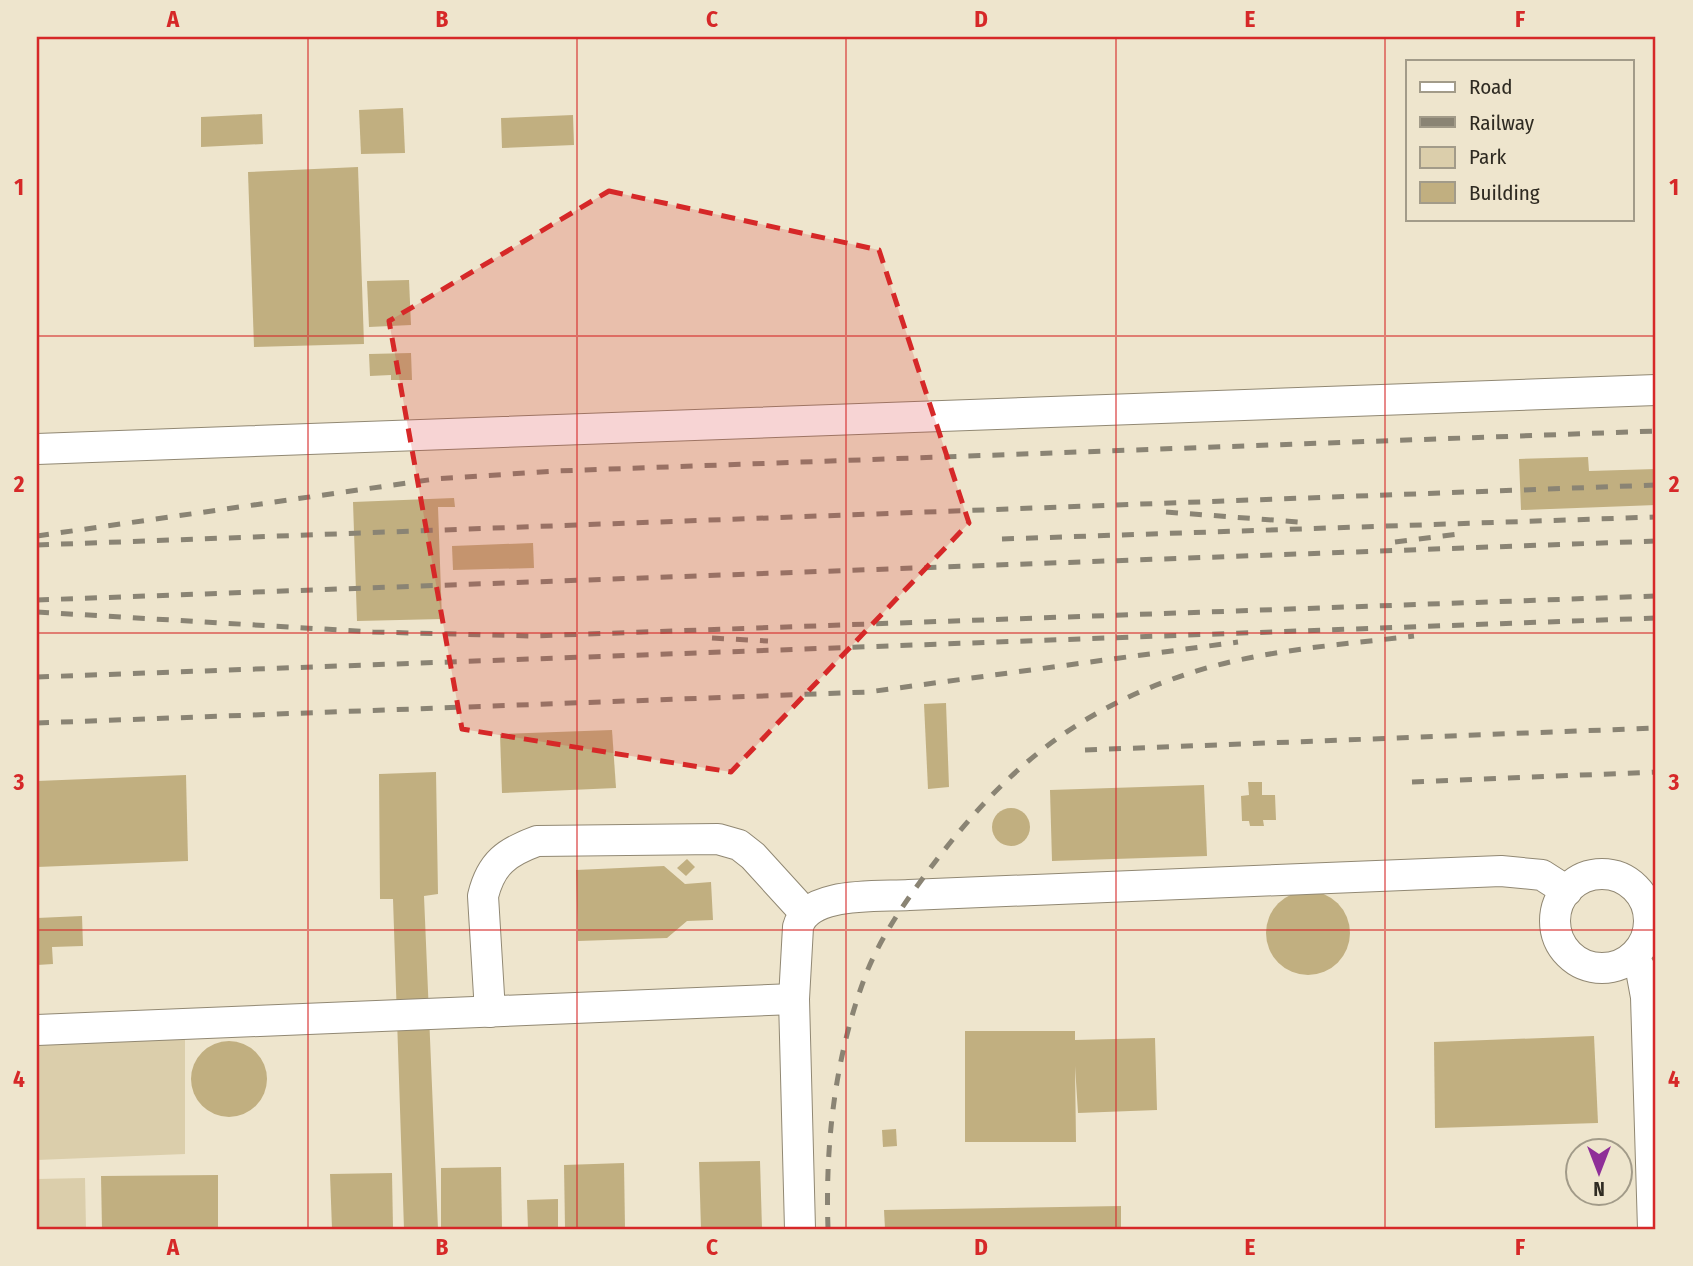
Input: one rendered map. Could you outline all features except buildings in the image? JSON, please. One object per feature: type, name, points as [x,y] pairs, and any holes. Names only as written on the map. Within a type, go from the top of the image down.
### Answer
[{"type":"lane","points":[[37,449],[1656,390]]},
{"type":"lane","points":[[490,1012],[483,896],[487,877],[495,864],[513,850],[537,841],[718,839],[739,845],[804,912]]},
{"type":"lane","points":[[800,1229],[794,999],[798,926],[804,912],[828,900],[1501,871],[1542,875],[1567,891]]},
{"type":"lane","points":[[1644,949],[1619,965],[1596,968],[1574,959],[1563,948],[1555,919],[1559,904],[1567,891],[1579,880],[1593,875],[1609,875],[1623,879],[1636,889],[1645,901],[1649,916],[1641,970],[1646,997],[1653,1229]]},
{"type":"lane","points":[[37,1030],[794,999]]},
{"type":"highlighted area","points":[[609,191],[879,250],[969,523],[731,772],[462,729],[389,321]]},
{"type":"green space","points":[[185,1034],[185,1154],[37,1160],[37,1041]]},
{"type":"green space","points":[[85,1178],[86,1229],[37,1229],[37,1179]]},
{"type":"railway","points":[[37,536],[435,479],[556,471],[1656,431]]},
{"type":"railway","points":[[37,545],[1656,485]]},
{"type":"railway","points":[[1166,512],[1299,522]]},
{"type":"railway","points":[[1002,539],[1656,517]]},
{"type":"railway","points":[[1395,542],[1458,534]]},
{"type":"railway","points":[[37,600],[1656,541]]},
{"type":"railway","points":[[37,612],[373,632],[532,636],[1656,596]]},
{"type":"railway","points":[[37,677],[1656,618]]},
{"type":"railway","points":[[828,1229],[828,1164],[834,1100],[847,1036],[866,974],[880,944],[906,902],[935,862],[989,798],[1046,746],[1112,705],[1149,688],[1190,673],[1244,659],[1300,649],[1414,636]]},
{"type":"railway","points":[[712,638],[768,641]]},
{"type":"railway","points":[[37,723],[868,692],[1238,642]]},
{"type":"railway","points":[[1085,750],[1656,728]]},
{"type":"railway","points":[[1412,782],[1656,772]]}]
